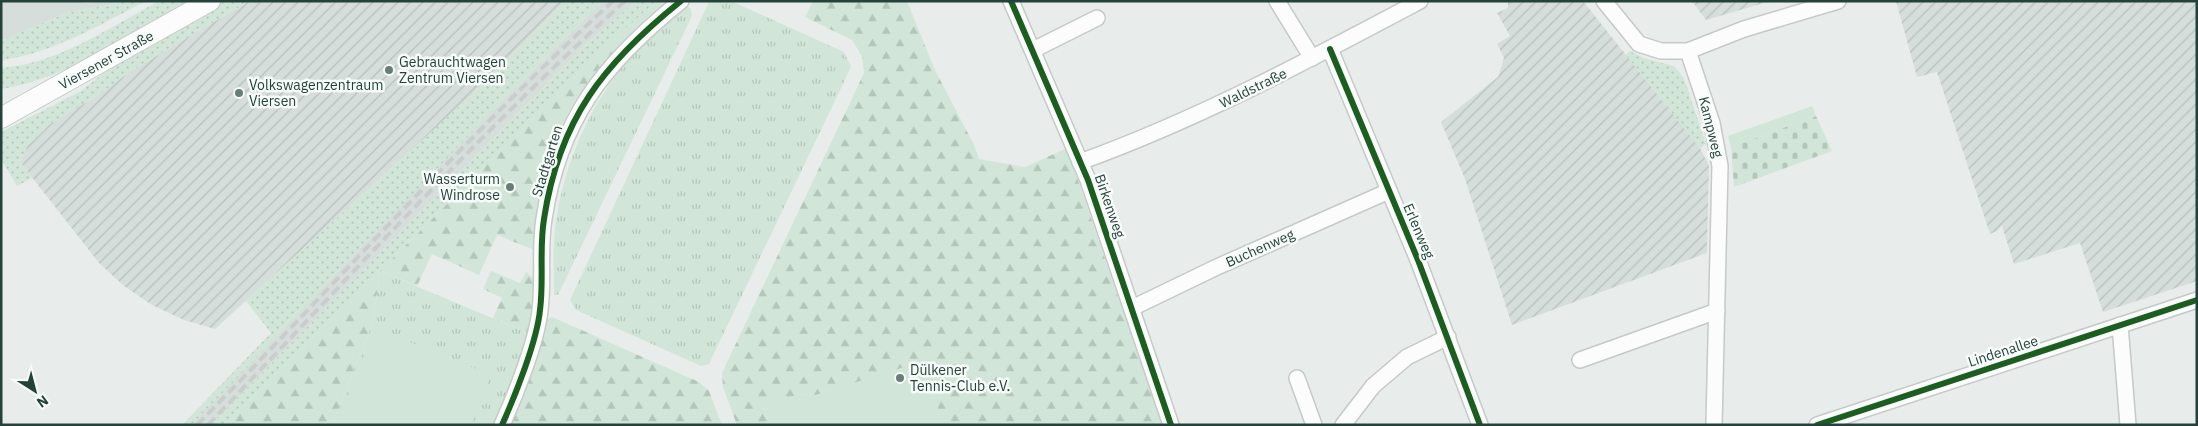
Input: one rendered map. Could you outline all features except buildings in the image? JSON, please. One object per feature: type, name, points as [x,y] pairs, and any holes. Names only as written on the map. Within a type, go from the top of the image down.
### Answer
[{"type":"main road","name":"Viersener Straße","points":[[1,118],[210,1]]},
{"type":"street","name":"Stadtgarten","points":[[502,425],[531,344],[540,311],[543,221],[550,184],[572,124],[592,90],[618,57],[647,29],[681,1]]},
{"type":"street","name":"Birkenweg","points":[[1011,1],[1080,162],[1171,425]]},
{"type":"street","points":[[1277,1],[1312,58]]},
{"type":"street","name":"Waldstraße","points":[[1080,162],[1153,134],[1260,86],[1420,1]]},
{"type":"street","points":[[1604,1],[1639,44],[1661,51],[1688,51],[1744,28],[1838,1]]},
{"type":"street","points":[[1033,50],[1097,18]]},
{"type":"street","name":"Erlenweg","points":[[1330,49],[1418,260],[1480,425]]},
{"type":"street","name":"Kampweg","points":[[1688,51],[1712,123],[1720,166],[1714,425]]},
{"type":"street","name":"Buchenweg","points":[[1132,308],[1217,267],[1389,191]]},
{"type":"street","name":"Lindenallee","points":[[1816,425],[2197,300]]},
{"type":"street","points":[[1580,360],[1717,311]]},
{"type":"street","points":[[2120,325],[2128,425]]},
{"type":"street","points":[[1344,425],[1373,386],[1407,357],[1448,337]]},
{"type":"street","points":[[1297,378],[1314,425]]},
{"type":"shaded area","points":[[1,1],[84,1],[85,3],[118,1],[114,4],[66,13],[1,41]]},
{"type":"shaded area","points":[[249,1],[566,1],[475,92],[215,329],[184,320],[152,305],[124,286],[99,263],[20,162],[28,145],[50,124],[98,95],[131,71]]},
{"type":"shaded area","points":[[603,1],[636,1],[584,46],[211,425],[191,425],[443,161]]},
{"type":"shaded area","points":[[1508,1],[1583,1],[1700,148],[1709,166],[1707,253],[1512,325],[1465,179],[1441,122],[1498,77],[1504,58],[1497,44],[1510,36],[1497,13],[1508,8]]},
{"type":"shaded area","points":[[1692,1],[1771,1],[1706,20]]},
{"type":"shaded area","points":[[1896,1],[2197,1],[2197,281],[2103,312],[2080,243],[2014,264],[2002,226],[1990,234],[1937,72],[1917,77]]},
{"type":"green space","points":[[118,1],[146,1],[58,45],[1,60],[1,41],[66,13],[114,4]]},
{"type":"green space","points":[[159,1],[187,1],[120,41],[74,65],[26,84],[1,89],[1,68],[43,60],[63,52],[103,33]]},
{"type":"green space","points":[[225,1],[249,1],[131,71],[98,95],[50,124],[28,145],[20,162],[32,178],[17,186],[1,159],[1,132],[81,91],[111,67]]},
{"type":"green space","points":[[566,1],[603,1],[498,105],[191,425],[182,425],[271,333],[246,301],[475,92]]},
{"type":"green space","points":[[636,1],[656,1],[591,61],[225,425],[211,425],[584,46]]},
{"type":"green space","points":[[656,1],[667,1],[636,28],[608,57],[583,90],[562,125],[547,169],[539,221],[537,251],[497,235],[479,275],[432,254],[417,286],[380,271],[373,323],[332,425],[225,425],[591,61]]},
{"type":"green space","points":[[731,1],[844,52],[851,67],[709,364],[701,366],[576,310],[570,300],[709,2]]},
{"type":"green space","points":[[813,1],[907,1],[934,68],[974,145],[979,159],[1025,167],[1067,148],[1162,425],[943,425],[923,362],[816,395],[800,394],[763,407],[770,425],[737,425],[723,387],[722,373],[864,73],[862,56],[852,40],[805,17]]},
{"type":"green space","points":[[687,6],[691,9],[692,16],[558,295],[554,295],[555,225],[562,192],[576,147],[597,105],[623,66],[638,49]]},
{"type":"green space","points":[[1630,51],[1644,58],[1674,66],[1684,78],[1706,144],[1700,148],[1626,55]]},
{"type":"green space","points":[[1812,106],[1816,116],[1731,147],[1728,136]]},
{"type":"green space","points":[[1816,116],[1832,151],[1734,187],[1731,147]]},
{"type":"green space","points":[[380,271],[530,334],[514,381],[494,425],[332,425],[373,323]]},
{"type":"green space","points":[[491,271],[520,283],[526,272],[537,281],[530,334],[493,318],[502,298],[483,289]]},
{"type":"green space","points":[[552,317],[699,382],[709,391],[722,425],[505,425],[541,330],[546,320]]},
{"type":"green space","points":[[375,328],[491,375],[471,425],[336,425]]},
{"type":"green space","name":"Dülkener Tennis-Club e.V.","points":[[923,361],[943,425],[770,425],[763,406],[800,394],[816,395]]},
{"type":"railway","points":[[197,425],[454,157],[613,1]]},
{"type":"railway","points":[[208,425],[361,263],[517,103],[625,1]]},
{"type":"cycle path","points":[[502,425],[525,368],[535,337],[541,299],[544,219],[551,183],[561,151],[574,122],[589,96],[608,71],[629,47],[681,1]]},
{"type":"cycle path","points":[[1011,1],[1088,180],[1171,425]]},
{"type":"cycle path","points":[[1330,49],[1418,260],[1480,425]]},
{"type":"cycle path","points":[[1817,425],[2197,300]]},
{"type":"place","name":"Gebrauchtwagen Zentrum Viersen","points":[[389,70]]},
{"type":"place","name":"Volkswagenzentraum Viersen","points":[[239,93]]},
{"type":"place","name":"Wasserturm Windrose","points":[[510,187]]},
{"type":"place","name":"Dülkener Tennis-Club e.V.","points":[[900,378]]}]
